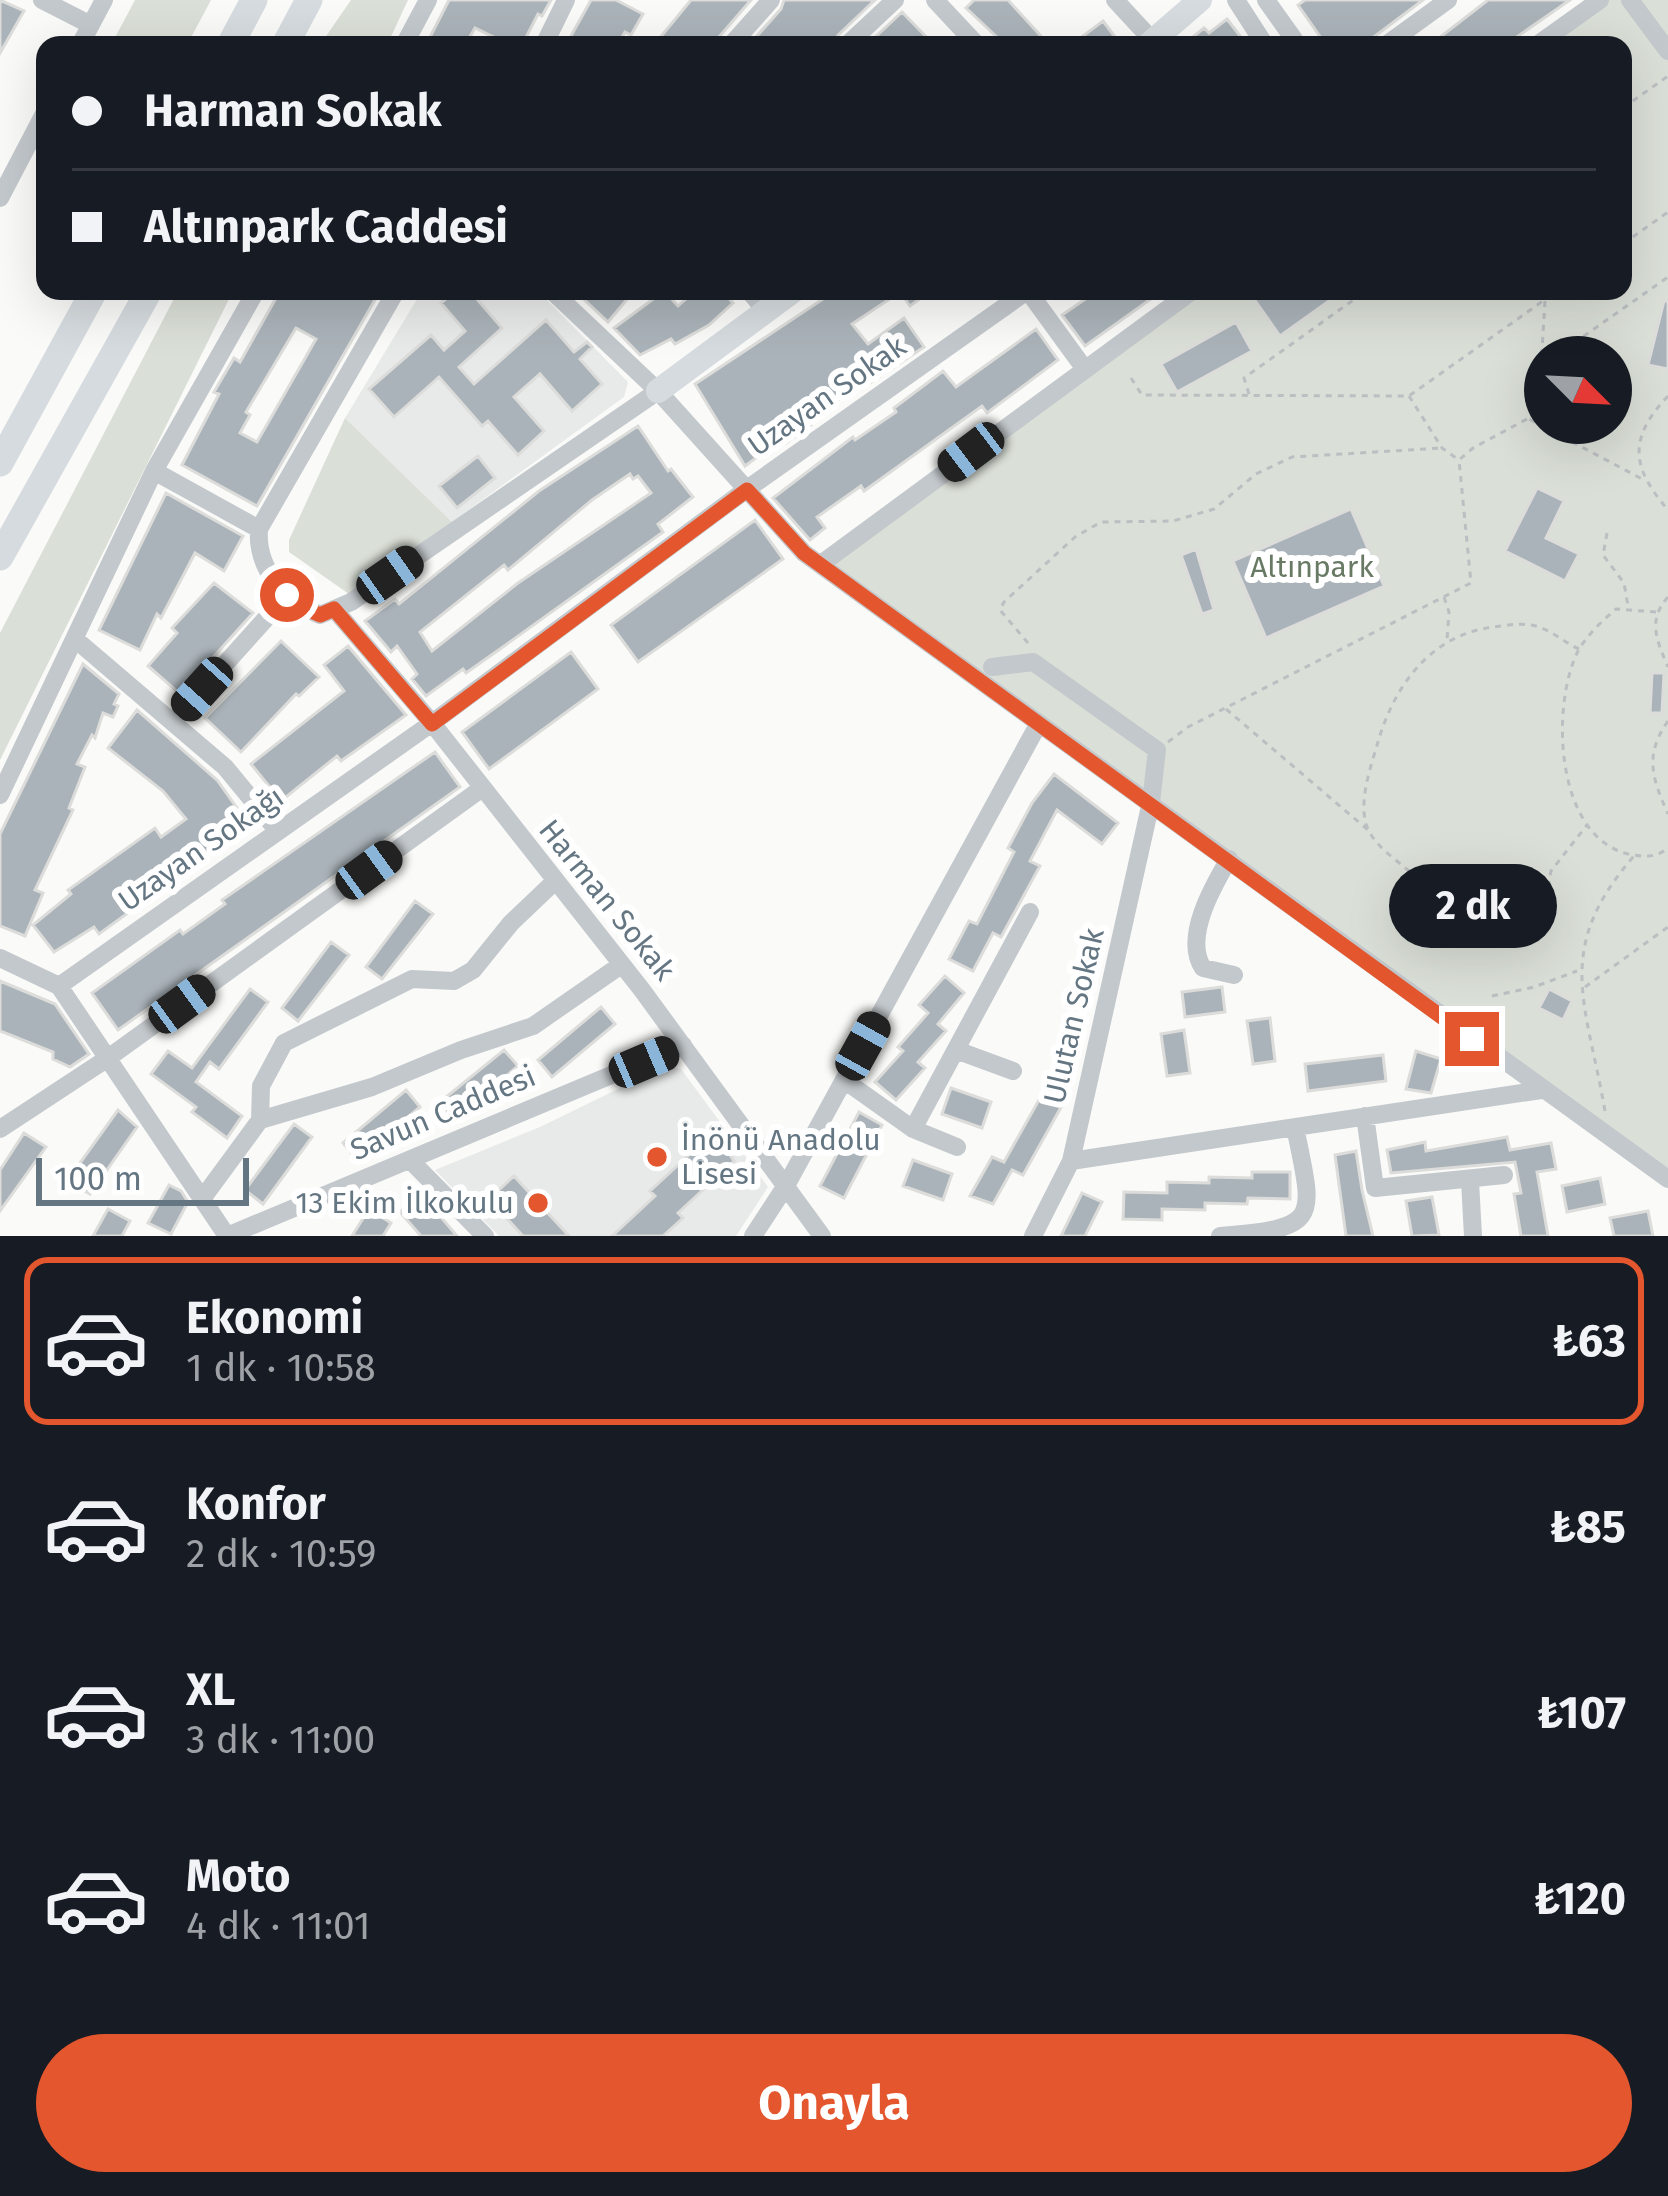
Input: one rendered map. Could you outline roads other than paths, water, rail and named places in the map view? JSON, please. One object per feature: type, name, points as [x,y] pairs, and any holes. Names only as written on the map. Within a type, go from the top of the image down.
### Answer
[{"type":"highway","points":[[235,36],[254,0]]},
{"type":"highway","points":[[290,36],[310,0]]},
{"type":"highway","points":[[0,463],[89,300]]},
{"type":"highway","points":[[0,557],[144,300]]},
{"type":"highway","points":[[0,582],[55,461]]},
{"type":"main road","points":[[1159,36],[1201,0]]},
{"type":"main road","points":[[658,391],[757,301]]},
{"type":"street","points":[[42,0],[91,25]]},
{"type":"street","points":[[85,36],[104,0]]},
{"type":"street","points":[[409,36],[428,0]]},
{"type":"street","points":[[548,36],[566,0]]},
{"type":"street","points":[[739,36],[771,0]]},
{"type":"street","points":[[857,36],[895,0]]},
{"type":"street","points":[[935,0],[969,36]]},
{"type":"street","points":[[1115,0],[1145,36]]},
{"type":"street","points":[[1236,0],[1259,36]]},
{"type":"street","points":[[1266,0],[1292,36]]},
{"type":"street","points":[[1398,36],[1448,0]]},
{"type":"street","points":[[1550,36],[1600,0]]},
{"type":"street","points":[[1630,0],[1668,51]]},
{"type":"street","points":[[0,198],[36,129]]},
{"type":"street","points":[[0,795],[154,470],[251,300]]},
{"type":"street","points":[[390,300],[259,529],[257,551],[287,595],[320,615],[352,602],[658,391]]},
{"type":"street","points":[[564,300],[658,391],[804,553],[1668,1179]]},
{"type":"street","name":"Uzayan Sokak","points":[[432,724],[747,490],[1014,300]]},
{"type":"street","points":[[1034,300],[1084,368]]},
{"type":"street","points":[[820,564],[1179,300]]},
{"type":"street","points":[[154,470],[259,529]]},
{"type":"street","points":[[174,721],[287,595]]},
{"type":"street","name":"Harman Sokak","points":[[334,609],[432,724],[621,965],[822,1236]]},
{"type":"street","points":[[75,639],[225,766],[277,830]]},
{"type":"street","name":"Ulutan Sokak","points":[[992,667],[1033,662],[1157,750],[1151,802],[1071,1161],[1033,1236]]},
{"type":"street","points":[[753,1236],[787,1184],[1040,723]]},
{"type":"street","name":"Uzayan Sokağı","points":[[59,986],[432,724]]},
{"type":"street","points":[[0,1130],[108,1058],[481,789]]},
{"type":"street","points":[[1229,859],[1210,897],[1197,946],[1203,968],[1234,975]]},
{"type":"street","points":[[202,1198],[260,1120],[260,1086],[284,1043],[412,979],[454,981],[473,970],[511,923],[553,883]]},
{"type":"street","points":[[914,1129],[1030,912]]},
{"type":"street","points":[[0,958],[59,986],[226,1236]]},
{"type":"street","points":[[260,1120],[353,1094],[533,1026],[621,965]]},
{"type":"street","name":"Savun Caddesi","points":[[226,1236],[683,1045]]},
{"type":"street","points":[[956,1050],[1013,1071]]},
{"type":"street","points":[[844,1080],[914,1129],[957,1147]]},
{"type":"street","points":[[1071,1161],[1541,1090]]},
{"type":"street","points":[[1365,1116],[1376,1188],[1504,1175]]},
{"type":"street","points":[[1220,1236],[1295,1225],[1304,1215],[1305,1175],[1295,1127]]},
{"type":"street","points":[[410,1160],[485,1236]]},
{"type":"street","points":[[1470,1180],[1473,1236]]},
{"type":"place","name":"İnönü Anadolu Lisesi","points":[[657,1157]]},
{"type":"place","name":"13 Ekim İlkokulu","points":[[538,1203]]},
{"type":"park label","name":"Altınpark","points":[[1312,567]]}]
